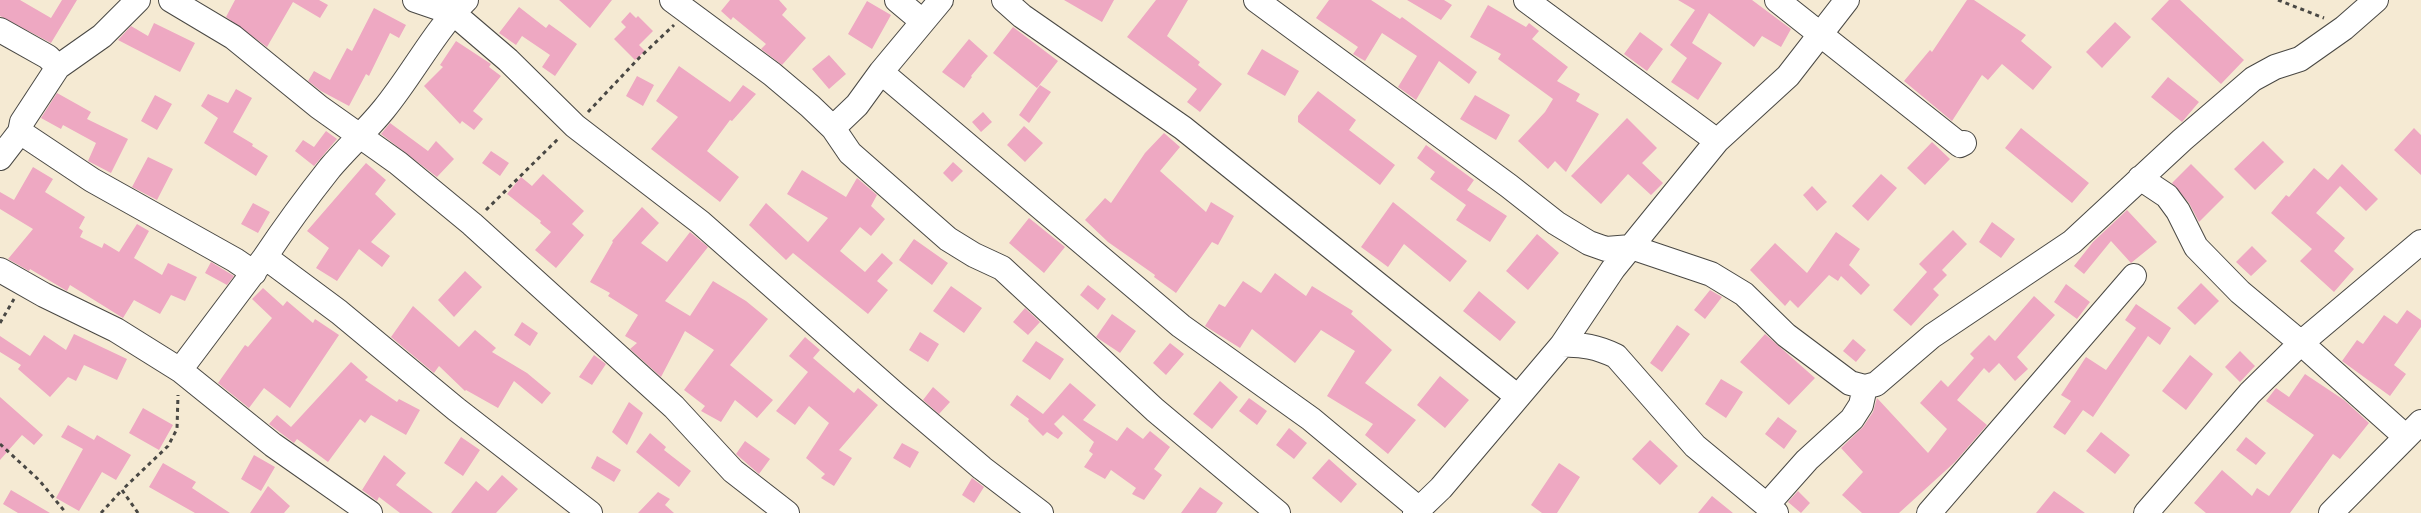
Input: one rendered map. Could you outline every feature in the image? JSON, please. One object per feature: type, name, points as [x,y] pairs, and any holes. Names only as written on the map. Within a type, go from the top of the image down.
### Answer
[{"type":"street","points":[[0,158],[20,132],[22,122],[58,67],[102,36],[138,0]]},
{"type":"street","points":[[171,0],[232,37],[319,106],[360,134],[472,224],[674,407],[733,471],[786,513]]},
{"type":"street","points":[[415,0],[459,6],[508,60],[575,126],[700,222],[975,462],[1042,513]]},
{"type":"street","points":[[897,0],[922,21]]},
{"type":"street","points":[[833,128],[856,106],[881,72],[941,0]]},
{"type":"street","points":[[1004,0],[1022,16],[1183,128],[1518,397]]},
{"type":"street","points":[[1256,0],[1509,186],[1556,223],[1589,243],[1610,259]]},
{"type":"street","points":[[1526,0],[1716,141]]},
{"type":"street","points":[[1777,0],[1960,145],[1964,143]]},
{"type":"street","points":[[881,72],[1181,326],[1311,420],[1417,511],[1441,488],[1562,345],[1610,259],[1631,247],[1716,141],[1788,76],[1847,0]]},
{"type":"street","points":[[1631,247],[1711,274],[1744,294],[1786,335],[1850,383],[1865,387],[1876,384],[1932,336],[2072,242],[2140,178],[2254,79],[2275,67],[2300,59],[2344,28],[2376,0]]},
{"type":"street","points":[[180,370],[330,169],[383,110],[459,6]]},
{"type":"street","points":[[681,6],[772,74],[833,128],[850,153],[948,240],[1002,268],[1155,410],[1278,513]]},
{"type":"street","points":[[0,30],[48,57],[58,67]]},
{"type":"street","points":[[20,132],[92,180],[235,260],[259,265],[339,312],[456,409],[590,513]]},
{"type":"street","points":[[2140,178],[2167,196],[2178,211],[2196,247],[2240,292],[2301,343],[2414,430],[2331,513]]},
{"type":"street","points":[[2146,513],[2250,393],[2301,343],[2421,242]]},
{"type":"street","points":[[0,270],[116,330],[180,370],[273,445],[370,513]]},
{"type":"street","points":[[1929,513],[2134,276]]},
{"type":"street","points":[[1562,345],[1580,344],[1599,348],[1616,356],[1695,446],[1772,509],[1807,460],[1852,419],[1861,406],[1865,387]]},
{"type":"path","points":[[2278,0],[2314,13],[2344,28]]},
{"type":"path","points":[[472,224],[554,141],[575,126],[640,57],[681,6]]},
{"type":"path","points":[[0,323],[24,284]]},
{"type":"path","points":[[101,513],[168,446],[177,429],[180,370]]},
{"type":"path","points":[[0,444],[40,480],[66,513]]},
{"type":"path","points":[[122,490],[138,513]]},
{"type":"building","points":[[0,0],[20,0],[51,18],[62,0],[77,0],[51,43],[0,16]]},
{"type":"building","points":[[235,0],[319,0],[328,5],[320,18],[293,2],[267,47],[226,17]]},
{"type":"building","points":[[559,0],[612,0],[590,28]]},
{"type":"building","points":[[730,0],[779,0],[787,9],[782,15],[806,38],[782,65],[761,49],[766,44],[733,17],[731,20],[721,11]]},
{"type":"building","points":[[1064,0],[1114,0],[1102,22]]},
{"type":"building","points":[[1156,0],[1188,0],[1167,36],[1200,62],[1198,65],[1222,84],[1200,112],[1187,102],[1197,89],[1127,37]]},
{"type":"building","points":[[1329,0],[1371,0],[1400,19],[1402,17],[1477,72],[1469,84],[1439,61],[1416,100],[1398,87],[1417,56],[1382,33],[1365,61],[1353,54],[1358,47],[1316,18]]},
{"type":"building","points":[[1407,0],[1444,0],[1452,5],[1441,20]]},
{"type":"building","points":[[1678,0],[1752,0],[1791,29],[1781,47],[1762,36],[1754,47],[1709,13],[1692,43],[1722,63],[1698,100],[1671,82],[1687,58],[1670,45],[1695,10]]},
{"type":"building","points":[[1967,0],[1974,0],[2026,35],[2021,41],[2052,67],[2033,90],[2002,64],[1988,80],[1982,75],[1952,121],[1904,81],[1930,50],[1932,52]]},
{"type":"building","points":[[2169,0],[2180,0],[2244,60],[2221,84],[2151,19]]},
{"type":"building","points":[[867,1],[891,15],[872,49],[848,34]]},
{"type":"building","points":[[1488,5],[1526,27],[1529,23],[1539,31],[1532,39],[1568,67],[1557,81],[1580,94],[1576,101],[1599,114],[1566,172],[1555,161],[1548,169],[1518,141],[1545,112],[1553,99],[1498,59],[1501,54],[1470,37]]},
{"type":"building","points":[[519,7],[546,28],[549,24],[577,44],[555,76],[542,67],[550,55],[522,36],[516,45],[499,33]]},
{"type":"building","points":[[374,8],[406,25],[399,38],[390,33],[369,76],[366,74],[349,106],[321,91],[308,81],[314,71],[330,80],[347,48],[352,51]]},
{"type":"building","points":[[630,12],[636,18],[638,16],[653,31],[639,45],[645,51],[635,60],[614,39],[626,27],[621,22]]},
{"type":"building","points":[[2115,22],[2131,37],[2102,68],[2086,52]]},
{"type":"building","points":[[154,23],[195,43],[180,72],[118,40],[131,26],[148,36]]},
{"type":"building","points":[[1013,27],[1058,61],[1037,88],[993,53]]},
{"type":"building","points":[[1640,32],[1663,49],[1647,71],[1624,54]]},
{"type":"building","points":[[969,39],[988,56],[971,76],[964,88],[942,72]]},
{"type":"building","points":[[456,41],[491,64],[489,67],[501,76],[473,111],[483,119],[474,130],[462,121],[460,124],[424,86],[443,67],[440,65]]},
{"type":"building","points":[[1262,49],[1299,71],[1285,96],[1247,74]]},
{"type":"building","points":[[829,55],[846,74],[829,89],[812,69]]},
{"type":"building","points":[[679,66],[730,102],[743,85],[756,94],[732,121],[730,120],[707,151],[739,177],[720,202],[651,149],[678,117],[656,101]]},
{"type":"building","points":[[637,76],[654,85],[643,106],[626,96]]},
{"type":"building","points":[[2168,77],[2199,102],[2182,122],[2151,97]]},
{"type":"building","points":[[1040,85],[1051,92],[1029,123],[1019,115]]},
{"type":"building","points":[[236,89],[252,98],[233,132],[268,156],[256,176],[204,143],[218,118],[201,106],[208,94],[228,103]]},
{"type":"building","points":[[1318,91],[1356,120],[1349,130],[1395,165],[1380,185],[1298,122],[1298,116]]},
{"type":"building","points":[[57,93],[91,112],[87,119],[128,139],[111,173],[88,161],[96,143],[63,125],[61,129],[41,118]]},
{"type":"building","points":[[155,95],[172,104],[157,130],[141,121]]},
{"type":"building","points":[[1475,95],[1510,115],[1496,140],[1460,119]]},
{"type":"building","points":[[983,112],[992,122],[981,132],[972,122]]},
{"type":"building","points":[[1627,118],[1657,148],[1642,163],[1663,183],[1651,195],[1628,174],[1601,204],[1571,176]]},
{"type":"building","points":[[390,123],[428,151],[436,141],[454,159],[437,177],[381,134]]},
{"type":"building","points":[[1024,126],[1043,143],[1025,162],[1007,145]]},
{"type":"building","points":[[2021,128],[2089,183],[2072,203],[2005,148]]},
{"type":"building","points":[[2414,128],[2421,135],[2421,175],[2394,150]]},
{"type":"building","points":[[326,131],[337,139],[314,166],[295,151],[303,140],[314,147]]},
{"type":"building","points":[[1164,133],[1180,147],[1160,171],[1206,212],[1211,202],[1234,216],[1218,245],[1212,242],[1176,293],[1154,277],[1155,275],[1108,242],[1085,220],[1105,198],[1111,203],[1145,153]]},
{"type":"building","points":[[2263,141],[2284,162],[2255,190],[2234,169]]},
{"type":"building","points":[[1932,142],[1950,159],[1925,185],[1907,168]]},
{"type":"building","points":[[1426,145],[1474,180],[1467,190],[1507,216],[1490,242],[1456,220],[1466,205],[1430,179],[1435,172],[1417,158]]},
{"type":"building","points":[[491,151],[509,163],[500,176],[482,163]]},
{"type":"building","points":[[148,157],[173,169],[157,200],[132,187]]},
{"type":"building","points":[[953,162],[963,171],[952,182],[943,173]]},
{"type":"building","points":[[366,163],[386,180],[375,194],[396,214],[371,242],[390,256],[382,267],[359,249],[337,281],[316,268],[329,248],[307,231]]},
{"type":"building","points":[[2191,164],[2224,197],[2199,222],[2189,203],[2172,183]]},
{"type":"building","points":[[2342,164],[2378,199],[2366,211],[2340,186],[2316,213],[2345,238],[2334,251],[2354,269],[2334,292],[2300,261],[2312,249],[2271,213],[2286,195],[2289,197],[2314,168],[2328,180]]},
{"type":"building","points":[[33,167],[53,179],[45,192],[85,217],[79,228],[83,231],[80,237],[102,248],[104,243],[119,252],[137,224],[149,231],[134,258],[162,275],[168,263],[197,277],[185,301],[171,295],[160,314],[134,300],[123,318],[70,285],[67,291],[30,269],[29,271],[8,259],[33,229],[0,209],[0,192],[14,200]]},
{"type":"building","points":[[802,170],[846,197],[857,178],[877,195],[871,206],[885,219],[871,236],[860,227],[840,251],[865,272],[882,253],[893,263],[877,281],[888,290],[868,314],[793,253],[786,260],[749,225],[766,203],[808,242],[828,218],[787,194]]},
{"type":"building","points":[[543,174],[584,211],[572,224],[584,235],[556,268],[535,250],[551,232],[540,223],[541,221],[507,194],[521,177],[532,186]]},
{"type":"building","points":[[1881,174],[1897,188],[1868,221],[1852,206]]},
{"type":"building","points":[[1812,186],[1827,202],[1817,211],[1803,195]]},
{"type":"building","points":[[1393,202],[1467,261],[1450,282],[1404,244],[1388,267],[1361,247]]},
{"type":"building","points":[[253,203],[270,212],[258,233],[241,224]]},
{"type":"building","points":[[642,207],[659,223],[641,243],[667,262],[690,232],[708,247],[665,301],[690,316],[713,281],[746,301],[768,319],[730,365],[773,400],[757,418],[735,400],[721,422],[701,411],[705,406],[684,390],[714,350],[685,331],[661,377],[630,349],[637,343],[625,336],[638,315],[608,296],[610,293],[590,282],[612,241]]},
{"type":"building","points":[[2127,210],[2157,242],[2131,263],[2111,241],[2084,274],[2074,266],[2093,242]]},
{"type":"building","points":[[1029,218],[1065,247],[1044,273],[1009,243]]},
{"type":"building","points":[[1992,222],[2015,239],[2001,258],[1979,242]]},
{"type":"building","points":[[1953,230],[1967,244],[1942,270],[1947,275],[1933,289],[1939,295],[1911,326],[1893,310],[1927,272],[1919,264]]},
{"type":"building","points":[[1836,232],[1860,249],[1849,265],[1870,285],[1861,295],[1841,276],[1838,281],[1829,275],[1798,308],[1790,300],[1785,306],[1750,270],[1775,243],[1807,273]]},
{"type":"building","points":[[1537,234],[1559,253],[1528,290],[1506,271]]},
{"type":"building","points":[[914,239],[948,263],[932,285],[899,260]]},
{"type":"building","points":[[2252,246],[2267,261],[2251,276],[2236,262]]},
{"type":"building","points":[[211,262],[234,276],[227,285],[205,273]]},
{"type":"building","points":[[465,271],[482,287],[454,317],[438,300]]},
{"type":"building","points":[[1275,273],[1306,296],[1312,286],[1353,311],[1351,314],[1392,350],[1365,383],[1416,420],[1388,454],[1365,435],[1373,424],[1327,396],[1355,351],[1321,330],[1295,363],[1252,329],[1240,348],[1205,326],[1219,304],[1225,307],[1243,281],[1261,293]]},
{"type":"building","points":[[2201,283],[2219,301],[2195,325],[2177,308]]},
{"type":"building","points":[[2066,284],[2090,302],[2077,319],[2054,302]]},
{"type":"building","points":[[1088,285],[1106,299],[1098,310],[1080,295]]},
{"type":"building","points":[[951,286],[982,308],[964,333],[933,311]]},
{"type":"building","points":[[263,288],[283,306],[287,301],[313,323],[315,319],[339,335],[290,408],[264,388],[249,408],[218,383],[245,345],[248,347],[272,318],[252,299]]},
{"type":"building","points":[[1710,290],[1722,297],[1705,319],[1694,310]]},
{"type":"building","points":[[1479,291],[1516,322],[1500,341],[1463,311]]},
{"type":"building","points":[[2034,296],[2055,315],[2017,357],[2028,369],[2015,381],[1999,363],[1989,373],[1984,368],[1957,400],[1987,425],[1955,462],[1899,513],[1862,513],[1842,495],[1863,472],[1841,448],[1863,427],[1873,412],[1877,398],[1928,453],[1947,429],[1920,403],[1941,380],[1948,387],[1974,358],[1970,354],[1989,335],[1995,341]]},
{"type":"building","points":[[2136,304],[2171,328],[2160,345],[2148,336],[2093,417],[2083,410],[2065,435],[2053,427],[2071,401],[2061,395],[2086,357],[2106,370],[2136,328],[2125,320]]},
{"type":"building","points":[[413,306],[459,347],[475,330],[496,348],[492,352],[527,373],[551,393],[542,404],[514,381],[498,408],[465,391],[439,366],[434,373],[391,337]]},
{"type":"building","points":[[1025,308],[1040,322],[1028,335],[1013,322]]},
{"type":"building","points":[[2407,310],[2421,320],[2421,327],[2394,365],[2406,374],[2390,396],[2342,361],[2357,340],[2363,344],[2384,315],[2397,324]]},
{"type":"building","points":[[1112,314],[1136,331],[1120,353],[1096,337]]},
{"type":"building","points":[[522,322],[538,333],[530,346],[514,335]]},
{"type":"building","points":[[1677,325],[1690,334],[1662,372],[1650,363]]},
{"type":"building","points":[[920,332],[939,344],[928,362],[909,350]]},
{"type":"building","points":[[74,334],[127,359],[117,380],[84,365],[76,381],[68,377],[50,397],[18,369],[21,365],[0,352],[0,336],[30,356],[44,335],[66,350]]},
{"type":"building","points":[[1765,334],[1815,378],[1789,405],[1740,362]]},
{"type":"building","points":[[805,337],[820,350],[813,358],[854,393],[858,388],[878,405],[839,450],[852,458],[834,486],[821,478],[825,474],[806,458],[829,423],[809,406],[795,425],[776,411],[808,372],[789,356]]},
{"type":"building","points":[[1853,339],[1866,350],[1856,362],[1843,351]]},
{"type":"building","points":[[1036,341],[1064,359],[1050,380],[1022,361]]},
{"type":"building","points":[[1170,343],[1184,354],[1166,375],[1153,363]]},
{"type":"building","points":[[2240,351],[2255,366],[2240,382],[2225,367]]},
{"type":"building","points":[[594,355],[606,364],[592,385],[579,377]]},
{"type":"building","points":[[2190,355],[2213,374],[2186,410],[2162,391]]},
{"type":"building","points":[[351,362],[368,377],[365,380],[397,402],[399,399],[420,410],[406,435],[371,415],[365,423],[360,419],[328,462],[297,439],[294,443],[269,424],[277,415],[291,427]]},
{"type":"building","points":[[2305,374],[2344,400],[2369,423],[2340,459],[2333,454],[2290,513],[2206,513],[2194,503],[2222,470],[2252,496],[2257,488],[2269,496],[2314,435],[2266,401],[2276,388],[2289,397]]},
{"type":"building","points":[[1440,376],[1469,400],[1445,428],[1417,405]]},
{"type":"building","points":[[1721,379],[1743,392],[1726,418],[1705,404]]},
{"type":"building","points":[[1220,381],[1238,397],[1212,429],[1193,414]]},
{"type":"building","points":[[1070,383],[1096,405],[1083,420],[1117,441],[1127,427],[1143,439],[1150,431],[1170,447],[1154,469],[1162,475],[1144,500],[1132,494],[1136,488],[1111,470],[1105,479],[1084,467],[1093,454],[1089,451],[1094,442],[1063,415],[1054,424],[1063,433],[1058,439],[1047,432],[1043,436],[1028,421],[1029,419],[1010,405],[1017,395],[1043,414]]},
{"type":"building","points":[[933,387],[950,402],[939,414],[923,400]]},
{"type":"building","points":[[0,397],[43,435],[34,445],[22,435],[0,460]]},
{"type":"building","points":[[1249,398],[1267,411],[1257,425],[1239,411]]},
{"type":"building","points":[[629,402],[643,413],[627,445],[612,432]]},
{"type":"building","points":[[143,408],[173,425],[159,450],[129,433]]},
{"type":"building","points":[[1778,417],[1797,431],[1784,449],[1765,434]]},
{"type":"building","points":[[68,425],[94,440],[97,435],[131,455],[116,480],[102,472],[79,511],[56,498],[83,449],[61,437]]},
{"type":"building","points":[[1289,428],[1307,443],[1294,459],[1276,445]]},
{"type":"building","points":[[2101,432],[2130,455],[2115,474],[2086,451]]},
{"type":"building","points":[[650,433],[666,447],[664,450],[691,471],[679,487],[636,452]]},
{"type":"building","points":[[461,437],[480,450],[463,476],[444,463]]},
{"type":"building","points":[[2246,437],[2266,453],[2256,465],[2236,450]]},
{"type":"building","points":[[1650,440],[1678,466],[1660,485],[1632,459]]},
{"type":"building","points":[[745,441],[770,459],[759,474],[736,454]]},
{"type":"building","points":[[902,443],[919,452],[910,468],[893,458]]},
{"type":"building","points":[[254,455],[275,467],[261,491],[241,479]]},
{"type":"building","points":[[384,455],[406,473],[396,485],[433,513],[400,513],[379,497],[377,501],[362,490]]},
{"type":"building","points":[[597,456],[621,470],[614,482],[591,468]]},
{"type":"building","points":[[1329,459],[1357,484],[1341,503],[1312,478]]},
{"type":"building","points":[[163,463],[196,482],[192,488],[230,513],[195,513],[149,487]]},
{"type":"building","points":[[1559,463],[1580,477],[1557,513],[1542,513],[1531,505]]},
{"type":"building","points":[[502,475],[518,489],[496,513],[451,513],[476,481],[488,491]]},
{"type":"building","points":[[972,478],[984,487],[974,503],[962,495]]},
{"type":"building","points":[[268,486],[290,506],[284,513],[250,513]]},
{"type":"building","points":[[1200,487],[1223,503],[1216,513],[1181,513]]},
{"type":"building","points":[[11,490],[50,513],[18,513],[3,504]]},
{"type":"building","points":[[1798,491],[1810,503],[1801,513],[1788,502]]},
{"type":"building","points":[[2054,491],[2085,513],[2036,513]]},
{"type":"building","points":[[658,492],[670,499],[665,505],[674,513],[638,513]]},
{"type":"building","points":[[1712,496],[1733,513],[1698,513]]}]
